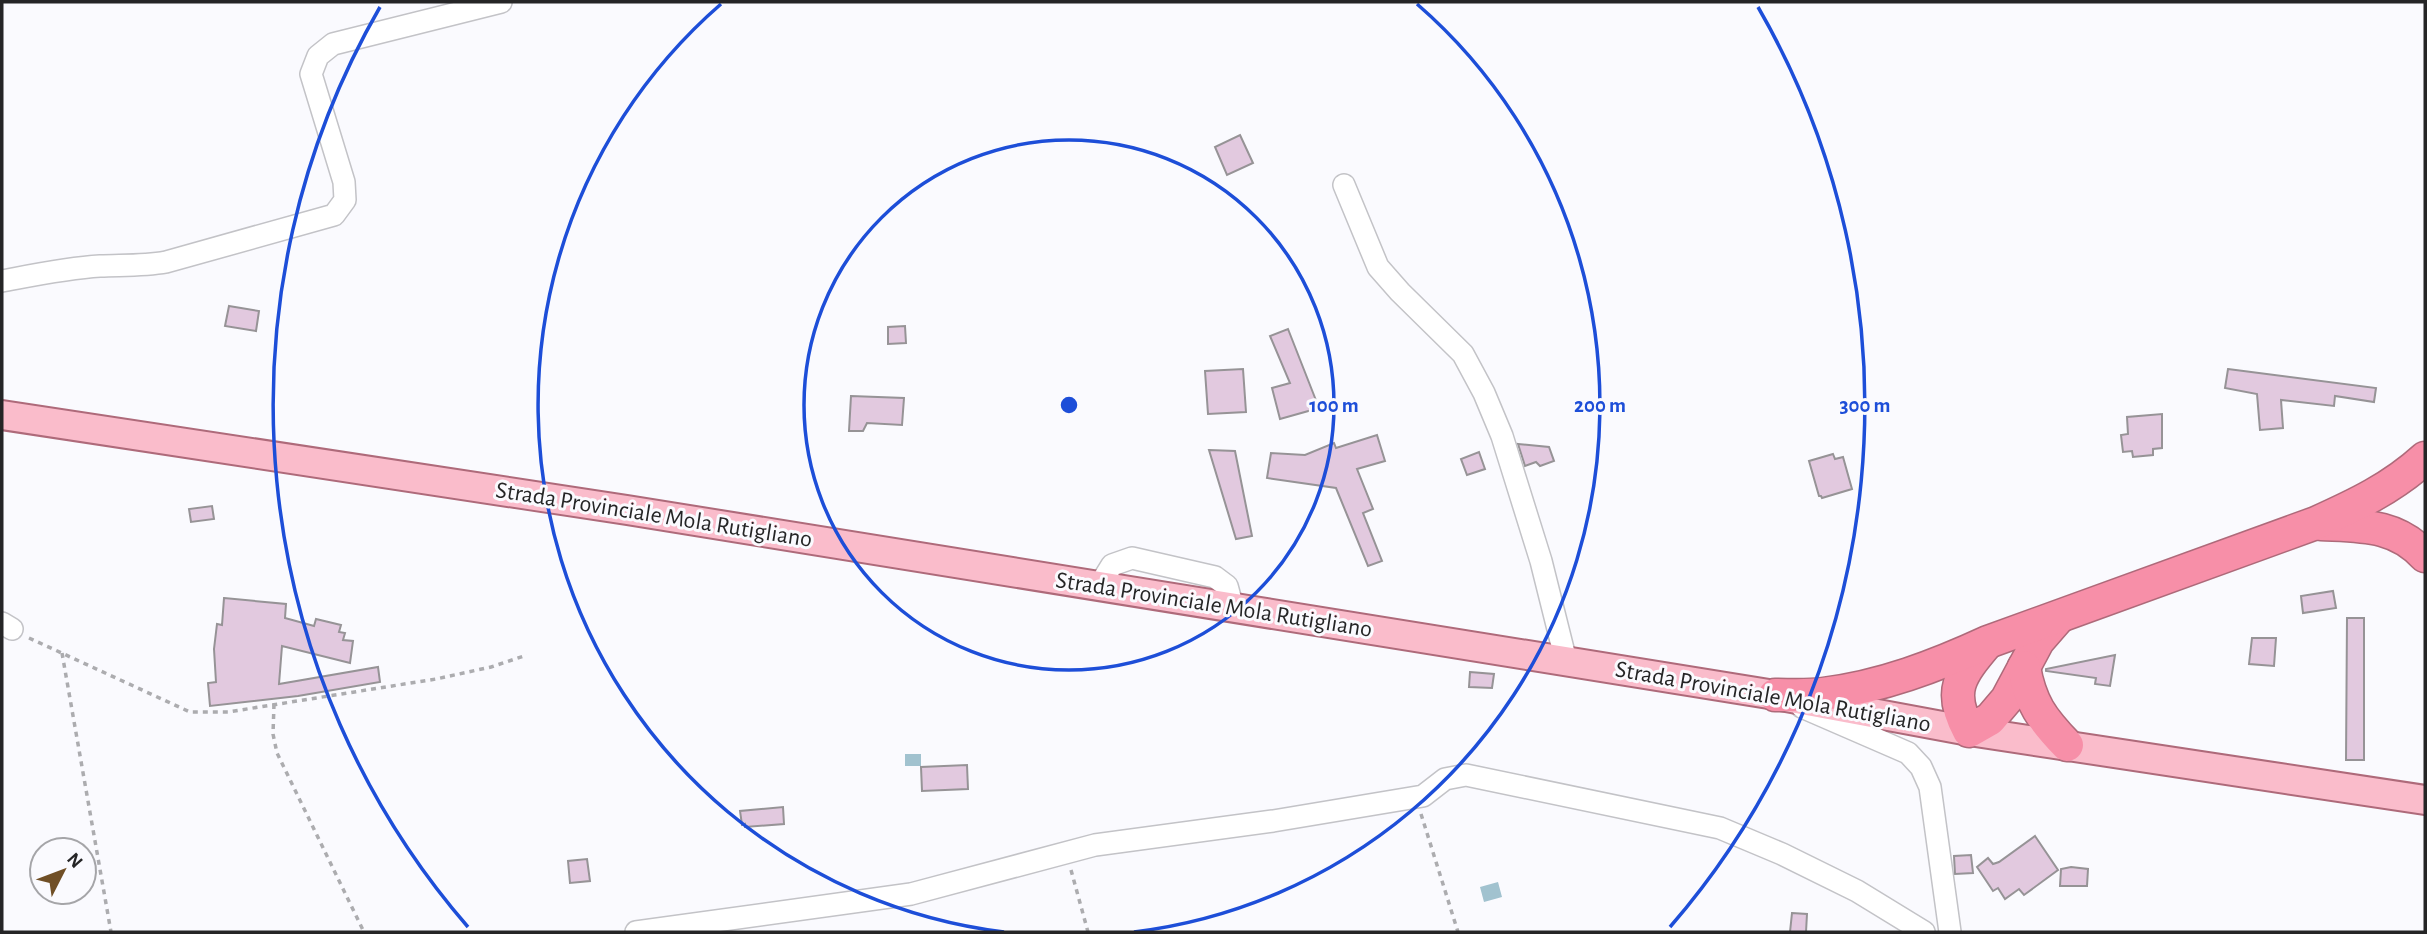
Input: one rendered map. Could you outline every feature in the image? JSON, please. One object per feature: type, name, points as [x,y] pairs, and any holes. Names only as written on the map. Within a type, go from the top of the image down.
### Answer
[{"type":"highway","points":[[1774,695],[1823,694],[1879,682],[1940,664],[1988,642],[2316,523],[2369,499],[2395,483],[2425,458]]},
{"type":"highway","points":[[2316,523],[2362,526],[2393,532],[2425,556]]},
{"type":"highway","points":[[1988,642],[1967,666],[1956,693],[1960,715],[1969,731],[1990,719],[2007,699],[2038,641],[2058,618]]},
{"type":"highway","points":[[2024,667],[2033,703],[2067,746]]},
{"type":"main road","name":"Strada Provinciale Mola Rutigliano","points":[[2,415],[627,510],[1774,695],[1969,731],[2425,800]]},
{"type":"street","points":[[2,281],[53,271],[102,266],[140,267],[166,262],[334,215],[345,200],[344,182],[311,74],[318,56],[333,44],[501,2]]},
{"type":"street","points":[[1344,185],[1378,267],[1464,354],[1485,393],[1502,436],[1541,561],[1566,662]]},
{"type":"street","points":[[1774,695],[1908,753],[1921,767],[1930,787],[1950,932]]},
{"type":"street","points":[[636,932],[911,894],[1066,853],[1133,839],[1273,821],[1423,796],[1445,779],[1466,775],[1720,828],[1769,848],[1847,886],[1924,932]]},
{"type":"path","points":[[7,626],[190,712],[228,712],[436,679],[491,667],[527,655]]},
{"type":"path","points":[[61,653],[111,932]]},
{"type":"path","points":[[274,704],[273,734],[277,753],[364,932]]},
{"type":"path","points":[[1416,797],[1458,932]]},
{"type":"path","points":[[1066,853],[1088,932]]},
{"type":"water","points":[[905,754],[921,754],[921,766],[905,766]]},
{"type":"water","points":[[1498,882],[1502,897],[1484,902],[1480,887]]},
{"type":"building","points":[[1240,135],[1253,163],[1227,175],[1215,147]]},
{"type":"building","points":[[229,306],[259,311],[256,331],[225,326]]},
{"type":"building","points":[[905,326],[906,343],[888,344],[888,327]]},
{"type":"building","points":[[1288,329],[1319,408],[1280,419],[1272,388],[1290,383],[1270,336]]},
{"type":"building","points":[[1243,369],[1246,412],[1208,414],[1205,371]]},
{"type":"building","points":[[2228,369],[2376,388],[2374,402],[2335,396],[2334,406],[2281,400],[2283,428],[2260,430],[2257,394],[2225,388]]},
{"type":"building","points":[[851,396],[904,398],[902,425],[867,423],[863,431],[849,431]]},
{"type":"building","points":[[2162,414],[2162,448],[2153,449],[2153,455],[2133,457],[2132,451],[2123,452],[2121,435],[2128,434],[2127,417]]},
{"type":"building","points":[[1377,435],[1385,461],[1357,469],[1373,509],[1363,513],[1382,561],[1368,566],[1336,488],[1267,478],[1271,453],[1305,455],[1334,443],[1336,448]]},
{"type":"building","points":[[1518,444],[1549,447],[1554,461],[1540,466],[1536,462],[1525,466]]},
{"type":"building","points":[[1209,450],[1235,451],[1252,536],[1236,539]]},
{"type":"building","points":[[1479,452],[1485,469],[1467,475],[1461,459]]},
{"type":"building","points":[[1833,454],[1835,459],[1843,457],[1852,489],[1822,498],[1819,496],[1809,461]]},
{"type":"building","points":[[212,506],[214,519],[191,522],[189,509]]},
{"type":"building","points":[[2333,591],[2336,608],[2303,613],[2301,596]]},
{"type":"building","points":[[224,598],[286,604],[285,618],[314,626],[316,619],[341,625],[339,632],[345,633],[343,640],[353,641],[350,663],[282,646],[279,684],[378,667],[380,682],[298,696],[210,706],[208,683],[216,682],[214,649],[217,624],[222,625]]},
{"type":"building","points":[[2347,618],[2364,618],[2364,760],[2346,760]]},
{"type":"building","points":[[2252,638],[2276,638],[2274,666],[2249,664]]},
{"type":"building","points":[[2115,655],[2110,686],[2095,684],[2096,678],[2046,671],[2046,669]]},
{"type":"building","points":[[1470,672],[1494,674],[1492,688],[1469,687]]},
{"type":"building","points":[[967,765],[968,789],[922,791],[921,767]]},
{"type":"building","points":[[783,807],[784,824],[742,825],[740,811]]},
{"type":"building","points":[[2035,836],[2058,870],[2024,895],[2019,889],[2005,899],[1998,888],[1993,891],[1977,867],[1988,858],[1993,864],[1999,862]]},
{"type":"building","points":[[1971,855],[1973,873],[1955,874],[1954,856]]},
{"type":"building","points":[[587,859],[590,881],[570,883],[568,861]]},
{"type":"building","points":[[2061,869],[2088,869],[2087,886],[2060,886]]},
{"type":"building","points":[[1792,913],[1807,914],[1806,932],[1790,932]]}]
